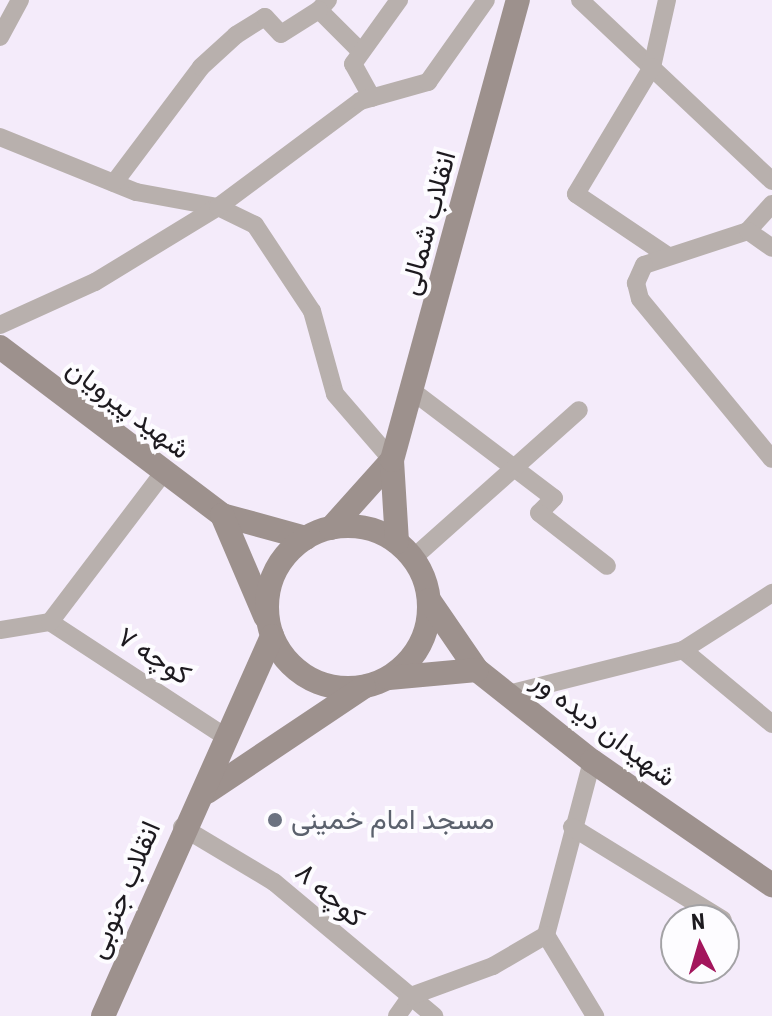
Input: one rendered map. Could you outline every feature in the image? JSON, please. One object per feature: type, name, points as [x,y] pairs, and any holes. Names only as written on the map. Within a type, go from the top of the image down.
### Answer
[{"type":"main road","name":"انقلاب شمالی","points":[[392,460],[415,393],[518,0]]},
{"type":"main road","name":"شهید پیرویان","points":[[0,347],[222,515]]},
{"type":"main road","points":[[331,528],[392,460]]},
{"type":"main road","points":[[207,792],[376,683],[420,645],[429,600],[405,550],[392,460]]},
{"type":"main road","points":[[222,515],[306,538]]},
{"type":"main road","points":[[222,515],[270,629],[299,673],[342,689],[477,670]]},
{"type":"main road","points":[[207,792],[270,629],[273,574],[306,538],[331,528],[377,531],[405,550]]},
{"type":"main road","name":"شهیدان دیده ور","points":[[429,600],[477,670],[592,761],[772,885]]},
{"type":"main road","name":"انقلاب جنوبی","points":[[104,1016],[182,827],[207,792]]},
{"type":"street","points":[[0,37],[20,0]]},
{"type":"street","points":[[372,98],[353,64],[399,0]]},
{"type":"street","points":[[0,325],[95,282],[218,207],[372,98],[428,82],[486,0]]},
{"type":"street","points":[[580,0],[772,181]]},
{"type":"street","points":[[667,0],[652,67],[576,194],[668,256]]},
{"type":"street","points":[[114,183],[201,67],[236,35],[265,17],[281,34],[324,5],[361,52]]},
{"type":"street","points":[[0,137],[114,183],[218,207],[255,225],[312,311],[335,394],[392,460]]},
{"type":"street","points":[[772,204],[748,231],[644,265],[640,299],[772,459]]},
{"type":"street","points":[[748,231],[772,248]]},
{"type":"street","points":[[415,393],[520,469],[554,498],[539,513],[607,566]]},
{"type":"street","points":[[405,550],[520,469],[579,410]]},
{"type":"street","points":[[0,630],[50,622],[163,473]]},
{"type":"street","points":[[508,694],[683,650],[772,593]]},
{"type":"street","name":"کوچه ۷","points":[[50,622],[226,737]]},
{"type":"street","points":[[683,650],[772,724]]},
{"type":"street","points":[[592,761],[572,827],[546,935],[595,1016]]},
{"type":"street","name":"کوچه ۸","points":[[182,827],[274,882],[434,1016]]},
{"type":"street","points":[[572,827],[697,904]]},
{"type":"street","points":[[397,1016],[411,996],[493,966],[546,935]]},
{"type":"place","name":"مسجد امام خمینی","points":[[275,820]]}]
